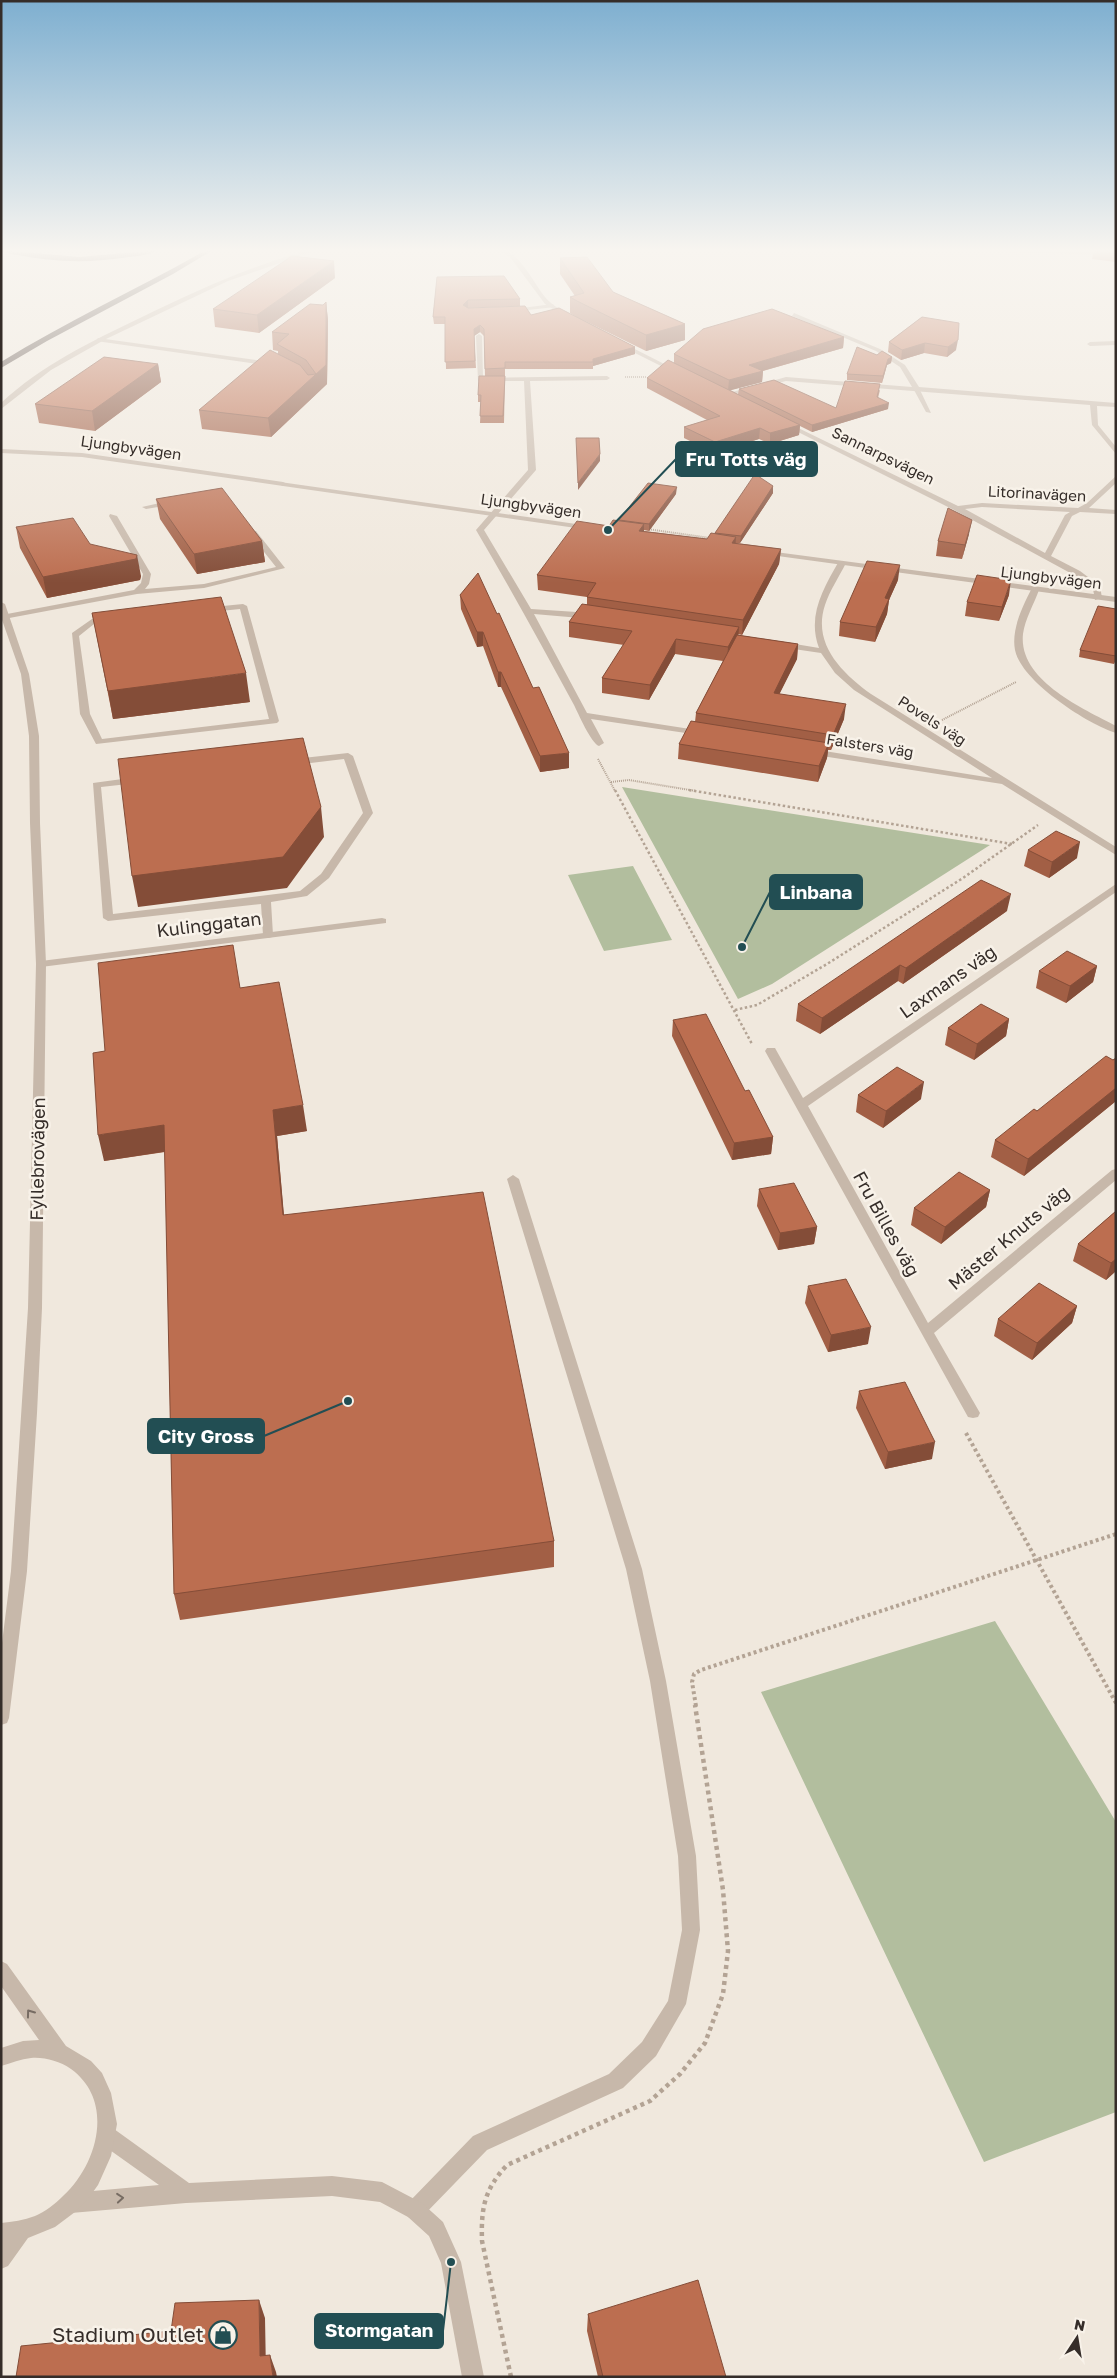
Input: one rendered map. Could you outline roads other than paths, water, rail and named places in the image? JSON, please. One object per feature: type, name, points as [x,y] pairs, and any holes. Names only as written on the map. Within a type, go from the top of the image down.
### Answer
[{"type":"street","points":[[1,407],[14,394],[63,361]]},
{"type":"street","points":[[248,361],[277,365]]},
{"type":"street","points":[[480,361],[480,380],[606,378]]},
{"type":"street","points":[[656,361],[682,374]]},
{"type":"street","points":[[895,361],[903,366],[929,412]]},
{"type":"street","points":[[526,379],[532,470],[491,514],[480,530],[528,611],[599,743]]},
{"type":"street","points":[[727,395],[786,379],[1116,405]]},
{"type":"street","points":[[718,391],[736,399]]},
{"type":"street","points":[[1093,404],[1096,425],[1116,452]]},
{"type":"street","name":"Sannarpsvägen","points":[[780,421],[957,508],[1047,557],[1094,584],[1098,590],[1098,598]]},
{"type":"street","name":"Ljungbyvägen","points":[[1,450],[82,455],[598,529]]},
{"type":"street","points":[[1047,557],[1069,515],[1090,505],[1116,478]]},
{"type":"street","points":[[146,507],[184,500]]},
{"type":"street","name":"Litorinavägen","points":[[957,508],[982,505],[1116,512]]},
{"type":"street","points":[[113,516],[148,574],[145,584],[137,592]]},
{"type":"street","points":[[7,616],[90,612],[243,606],[274,721],[99,742],[85,714],[75,636],[90,612],[137,592],[204,586],[281,568],[245,524]]},
{"type":"street","name":"Ljungbyvägen","points":[[754,551],[1116,600]]},
{"type":"street","name":"Povels väg","points":[[842,563],[819,613],[818,632],[822,651],[838,672],[857,689],[1116,852]]},
{"type":"street","points":[[1035,590],[1019,634],[1023,660],[1034,676],[1060,698],[1116,730]]},
{"type":"street","name":"Fyllebrovägen","points":[[1,604],[7,616],[26,674],[34,736],[41,964],[35,1298],[30,1413],[19,1571],[1,1718]]},
{"type":"street","points":[[528,611],[598,617]]},
{"type":"street","points":[[773,643],[822,651]]},
{"type":"street","points":[[583,715],[710,735]]},
{"type":"street","name":"Falsters väg","points":[[798,750],[1004,783]]},
{"type":"street","points":[[144,779],[96,784],[108,918],[303,894],[325,876],[368,814],[348,756],[280,764]]},
{"type":"street","name":"Laxmans väg","points":[[800,1106],[1116,887]]},
{"type":"street","points":[[266,900],[268,936]]},
{"type":"street","name":"Kulinggatan","points":[[41,964],[382,921]]},
{"type":"street","name":"Fru Billes väg","points":[[771,1052],[926,1332],[974,1413]]},
{"type":"street","name":"Mäster Knuts väg","points":[[926,1332],[1116,1173]]},
{"type":"street","points":[[415,2210],[480,2142],[616,2081],[649,2049],[677,2004],[691,1930],[687,1856],[658,1681],[634,1569],[513,1178]]},
{"type":"street","points":[[1,1970],[59,2052]]},
{"type":"street","points":[[1,2057],[31,2049],[59,2052],[81,2064],[98,2083],[106,2108],[107,2136],[95,2172],[71,2202],[48,2220],[22,2231],[1,2232]]},
{"type":"street","points":[[107,2136],[186,2193]]},
{"type":"street","points":[[71,2202],[186,2193],[332,2186],[382,2192],[415,2210],[436,2229],[451,2262],[474,2377]]},
{"type":"street","points":[[1,2259],[22,2231]]},
{"type":"place","name":"Fru Totts väg","points":[[608,530]]},
{"type":"place","name":"Linbana","points":[[742,947]]},
{"type":"place","name":"City Gross","points":[[348,1401]]},
{"type":"place","name":"Stormgatan","points":[[451,2262]]},
{"type":"place","name":"Stadium Outlet","points":[[223,2335]]}]
